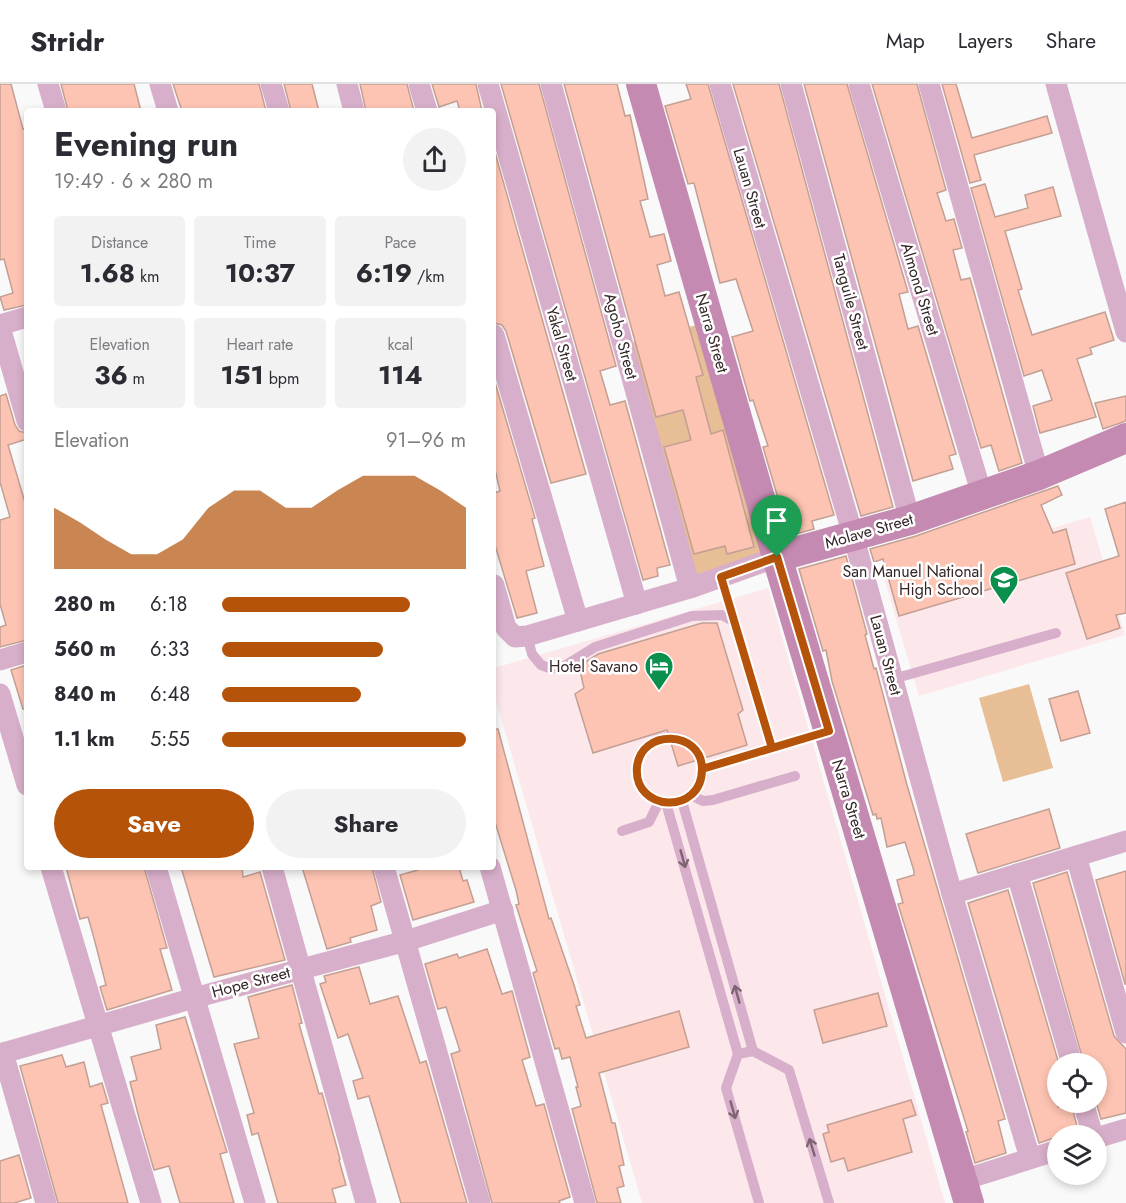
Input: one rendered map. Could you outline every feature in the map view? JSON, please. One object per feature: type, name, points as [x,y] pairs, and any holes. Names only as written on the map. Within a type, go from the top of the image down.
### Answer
[{"type":"street","points":[[48,84],[55,108]]},
{"type":"street","points":[[160,84],[167,108]]},
{"type":"street","points":[[271,84],[278,108]]},
{"type":"street","points":[[346,84],[353,108]]},
{"type":"street","points":[[419,84],[426,108]]},
{"type":"street","name":"Yakal Street","points":[[488,84],[495,108]]},
{"type":"street","name":"Agoho Street","points":[[552,84],[690,588]]},
{"type":"street","name":"Narra Street","points":[[641,84],[777,557],[966,1191]]},
{"type":"street","name":"Lauan Street","points":[[720,84],[853,535],[952,894],[1030,1158]]},
{"type":"street","name":"Tanguile Street","points":[[791,84],[910,519]]},
{"type":"street","name":"Almond Street","points":[[859,84],[982,495]]},
{"type":"street","points":[[930,84],[1039,475]]},
{"type":"street","points":[[1056,84],[1126,332]]},
{"type":"street","name":"Yakal Street","points":[[496,112],[637,604]]},
{"type":"street","points":[[24,318],[0,326],[24,410]]},
{"type":"street","points":[[496,342],[578,621]]},
{"type":"street","name":"Molave Street","points":[[527,636],[690,588],[777,557],[910,519],[1039,475],[1126,438]]},
{"type":"street","points":[[496,592],[506,628],[515,637],[527,636]]},
{"type":"street","points":[[0,660],[24,653]]},
{"type":"street","points":[[0,694],[24,775]]},
{"type":"street","points":[[952,894],[1126,841]]},
{"type":"street","points":[[1076,856],[1126,1033]]},
{"type":"street","points":[[52,870],[151,1203]]},
{"type":"street","points":[[157,870],[255,1203]]},
{"type":"street","points":[[273,870],[366,1203]]},
{"type":"street","points":[[385,870],[480,1203]]},
{"type":"street","points":[[491,870],[585,1203]]},
{"type":"street","points":[[1017,874],[1069,1053]]},
{"type":"street","name":"Hope Street","points":[[2,1054],[194,998],[406,941],[502,910]]},
{"type":"street","points":[[2,1054],[46,1203]]},
{"type":"street","points":[[1107,1134],[1126,1129]]},
{"type":"street","points":[[966,1191],[1030,1158],[1047,1153]]},
{"type":"lane","points":[[721,577],[772,748]]},
{"type":"lane","points":[[527,636],[532,654],[541,665],[552,669],[566,665],[596,647],[692,616],[722,615],[735,623]]},
{"type":"lane","points":[[893,680],[1056,633]]},
{"type":"lane","points":[[702,769],[829,731]]},
{"type":"lane","points":[[686,798],[698,786],[702,769],[698,754],[683,741],[673,738],[653,742],[639,757],[638,778],[649,796],[663,802],[686,798],[713,800],[795,776]]},
{"type":"lane","points":[[686,798],[753,1051]]},
{"type":"lane","points":[[622,831],[650,822],[663,802]]},
{"type":"lane","points":[[663,802],[738,1054],[726,1088],[759,1203]]},
{"type":"lane","points":[[738,1054],[753,1051],[789,1070],[829,1203]]},
{"type":"shaded area","points":[[704,323],[775,553],[689,581],[622,345]]},
{"type":"shaded area","name":"San Manuel National High School","points":[[1090,517],[1125,635],[919,696],[884,578]]},
{"type":"shaded area","points":[[768,588],[945,1203],[642,1203],[496,701],[496,667]]},
{"type":"shaded area","points":[[1029,684],[1053,768],[1003,782],[979,698]]},
{"type":"building","points":[[0,84],[11,84],[24,129],[24,306],[4,310],[0,297],[13,293],[4,259],[0,260]]},
{"type":"building","points":[[61,84],[134,84],[140,108],[67,108]]},
{"type":"building","points":[[173,84],[259,84],[265,108],[181,108]]},
{"type":"building","points":[[284,84],[312,84],[318,108],[290,108]]},
{"type":"building","points":[[360,84],[407,84],[413,108],[365,108]]},
{"type":"building","points":[[432,84],[476,84],[481,108],[459,108],[457,101],[439,107]]},
{"type":"building","points":[[501,84],[539,84],[616,366],[600,371],[610,405],[625,401],[670,565],[657,568],[658,576],[643,580]]},
{"type":"building","points":[[564,84],[617,84],[625,116],[630,115],[648,199],[640,201],[650,237],[664,234],[671,261],[657,265],[665,296],[679,292],[703,375],[696,377],[711,434],[723,430],[754,547],[727,554],[725,546],[694,554],[664,447],[691,440],[683,410],[656,417]]},
{"type":"building","points":[[686,84],[708,84],[834,515],[812,521],[814,529],[789,536],[763,447],[768,446],[753,400],[750,401],[732,337],[753,331],[736,279],[720,283],[694,183],[688,184],[665,106],[691,99]]},
{"type":"building","points":[[733,84],[779,84],[893,507],[861,516]]},
{"type":"building","points":[[804,84],[847,84],[908,292],[899,294],[908,329],[918,326],[956,454],[949,456],[953,469],[913,481]]},
{"type":"building","points":[[872,84],[917,84],[946,190],[937,193],[946,221],[954,219],[962,248],[953,250],[961,280],[970,278],[1022,463],[999,471],[991,445],[981,448]]},
{"type":"building","points":[[942,84],[956,84],[972,138],[1047,116],[1052,133],[974,155],[981,180],[970,183]]},
{"type":"building","points":[[496,156],[586,474],[551,483],[506,331],[502,325],[496,324]]},
{"type":"building","points":[[985,184],[995,217],[1028,208],[1025,195],[1053,187],[1061,216],[1005,231],[1022,289],[1018,290],[1032,335],[1105,312],[1114,340],[1090,348],[1092,354],[1077,359],[1096,417],[1040,433],[1033,406],[1052,400],[1042,370],[1024,376],[971,188]]},
{"type":"building","points":[[496,386],[535,518],[532,519],[544,566],[526,571],[537,613],[517,618],[496,549],[496,492],[500,491],[496,474]]},
{"type":"building","points":[[6,394],[15,425],[19,431],[24,432],[24,440],[8,445],[24,499],[24,641],[0,647],[0,627],[6,625],[0,604],[0,520],[10,517],[0,482],[0,396]]},
{"type":"building","points":[[1126,396],[1126,421],[1103,429],[1095,403]]},
{"type":"building","points":[[1058,486],[1062,495],[1041,505],[1053,533],[1066,529],[1075,564],[899,616],[883,559],[874,562],[870,549],[916,536]]},
{"type":"building","points":[[1126,502],[1126,613],[1116,615],[1120,628],[1087,639],[1066,573],[1119,556],[1105,509]]},
{"type":"building","points":[[846,556],[874,669],[876,668],[907,785],[1005,1119],[998,1121],[1006,1153],[975,1163],[966,1132],[968,1131],[898,904],[903,903],[897,880],[914,875],[914,871],[905,842],[887,847],[881,818],[877,819],[876,814],[873,815],[832,681],[826,650],[823,651],[799,569]]},
{"type":"building","name":"Hotel Savano","points":[[702,623],[717,623],[743,710],[738,714],[747,745],[678,766],[667,730],[593,753],[575,694],[584,688],[579,666],[598,654]]},
{"type":"building","points":[[24,666],[24,709],[23,709],[11,670]]},
{"type":"building","points":[[1078,691],[1090,733],[1061,741],[1049,699]]},
{"type":"building","points":[[496,729],[498,729],[549,919],[551,918],[580,1005],[576,1006],[586,1038],[679,1011],[689,1047],[599,1073],[612,1123],[615,1123],[624,1165],[619,1166],[624,1186],[617,1188],[621,1203],[597,1203],[572,1109],[581,1106],[576,1087],[578,1087],[570,1057],[562,1059],[559,1048],[555,1049],[533,973],[537,971],[516,905],[519,904],[496,825]]},
{"type":"building","points":[[1049,809],[1060,848],[978,873],[966,834]]},
{"type":"building","points":[[67,870],[145,870],[167,948],[160,949],[172,990],[107,1010],[100,987],[106,985],[88,917],[80,919]]},
{"type":"building","points":[[182,870],[242,870],[243,877],[260,872],[285,960],[214,977]]},
{"type":"building","points":[[303,870],[373,870],[381,902],[371,906],[377,930],[350,938],[351,942],[327,949]]},
{"type":"building","points":[[418,870],[460,870],[463,881],[467,880],[474,902],[413,920],[400,875]]},
{"type":"building","points":[[1126,871],[1126,984],[1125,984],[1096,880]]},
{"type":"building","points":[[1067,872],[1114,1036],[1126,1049],[1126,1113],[1101,1119],[1099,1113],[1107,1113],[1107,1053],[1081,1053],[1033,883]]},
{"type":"building","points":[[1008,890],[1056,1053],[1047,1053],[1047,1113],[1074,1113],[1077,1125],[1047,1125],[1047,1140],[1039,1143],[968,903]]},
{"type":"building","points":[[487,949],[502,994],[512,991],[530,1057],[522,1060],[536,1106],[544,1104],[570,1197],[559,1201],[560,1203],[492,1203],[451,1054],[460,1051],[446,1007],[438,1009],[425,964],[457,954],[459,958]]},
{"type":"building","points":[[359,967],[370,1004],[398,996],[420,1063],[426,1061],[467,1203],[401,1203],[369,1096],[358,1099],[353,1081],[363,1078],[348,1034],[338,1038],[320,984],[326,982],[324,976]]},
{"type":"building","points":[[292,985],[302,1023],[299,1024],[319,1094],[322,1093],[346,1185],[332,1189],[336,1203],[278,1203],[258,1133],[252,1135],[247,1115],[254,1113],[234,1044],[259,1038],[248,997]]},
{"type":"building","points":[[878,993],[887,1026],[823,1043],[814,1010]]},
{"type":"building","points":[[185,1017],[227,1152],[220,1154],[234,1203],[180,1203],[169,1166],[154,1170],[139,1118],[130,1082],[137,1080],[131,1057],[161,1049],[156,1025]]},
{"type":"building","points":[[62,1055],[66,1067],[84,1062],[90,1087],[102,1083],[108,1103],[101,1105],[128,1203],[58,1203],[20,1066]]},
{"type":"building","points":[[911,1100],[916,1115],[903,1119],[912,1152],[848,1171],[844,1158],[831,1162],[823,1134],[829,1132],[827,1125]]},
{"type":"building","points":[[19,1155],[31,1198],[14,1203],[0,1203],[0,1161]]},
{"type":"place","name":"San Manuel National High School","points":[[1004,606]]},
{"type":"place","name":"Hotel Savano","points":[[659,692]]},
{"type":"route","points":[[777,557],[721,577],[772,748],[702,769],[698,754],[692,746],[683,741],[663,738],[653,742],[639,757],[638,778],[642,788],[659,802],[682,801],[691,795],[698,786],[702,769],[829,731],[777,557]]}]
